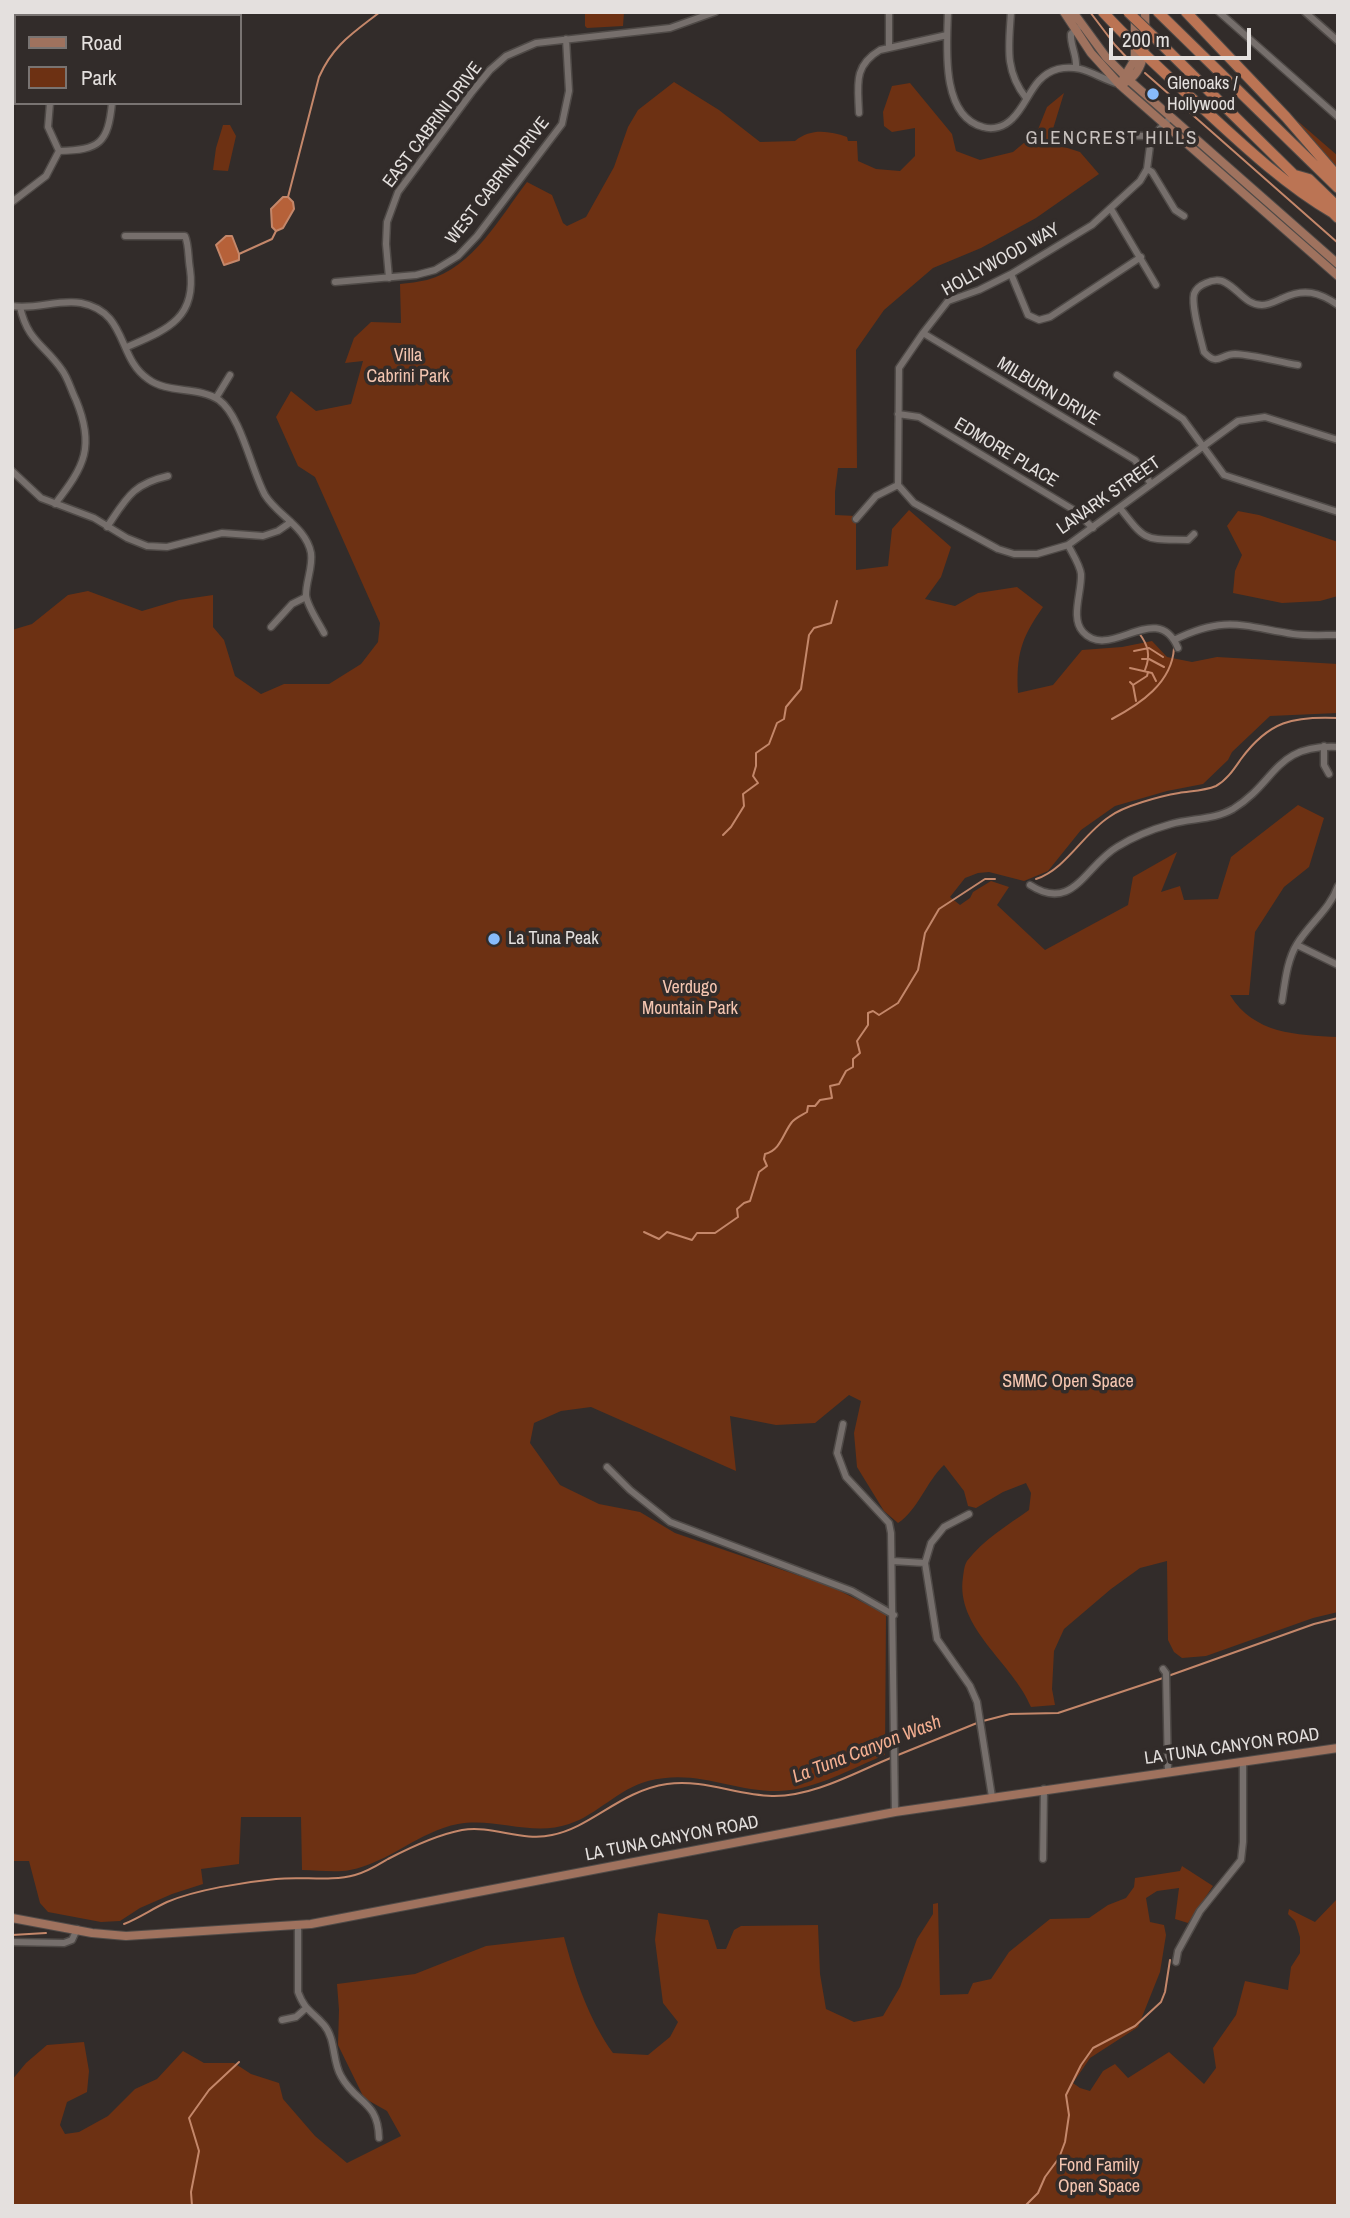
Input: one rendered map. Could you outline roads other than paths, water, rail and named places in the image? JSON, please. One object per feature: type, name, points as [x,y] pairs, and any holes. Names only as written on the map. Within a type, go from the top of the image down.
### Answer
[{"type":"highway","points":[[1103,12],[1138,53],[1286,181],[1306,197],[1336,213]]},
{"type":"highway","points":[[1128,12],[1336,213]]},
{"type":"highway","points":[[1186,12],[1286,117],[1338,177]]},
{"type":"highway","points":[[1160,14],[1338,188]]},
{"type":"highway","points":[[1315,166],[1317,177],[1338,198]]},
{"type":"main road","points":[[1064,12],[1168,120],[1338,276]]},
{"type":"main road","points":[[1073,12],[1091,53],[1120,85],[1168,120]]},
{"type":"main road","points":[[1135,12],[1138,71]]},
{"type":"main road","points":[[1127,79],[1138,53],[1145,12]]},
{"type":"main road","points":[[1107,57],[1122,65],[1138,53]]},
{"type":"main road","points":[[1120,85],[1138,71],[1152,66],[1163,72]]},
{"type":"main road","points":[[1244,187],[1338,264]]},
{"type":"main road","name":"LA TUNA CANYON ROAD","points":[[12,1918],[126,1936],[298,1926],[895,1812],[1338,1748]]},
{"type":"street","name":"EAST CABRINI DRIVE","points":[[389,278],[387,222],[398,192],[472,92],[506,56],[536,43],[670,28],[715,12]]},
{"type":"street","points":[[889,12],[889,48]]},
{"type":"street","points":[[947,12],[947,72],[950,91],[973,123],[984,127],[1003,126],[1045,75],[1059,69],[1076,67],[1120,85]]},
{"type":"street","points":[[1011,12],[1010,66],[1013,78],[1026,98]]},
{"type":"street","points":[[1219,12],[1338,117]]},
{"type":"street","points":[[1305,12],[1338,41]]},
{"type":"street","points":[[1076,67],[1076,52],[1071,34],[1079,27]]},
{"type":"street","points":[[859,113],[860,71],[872,55],[889,48],[947,35]]},
{"type":"street","name":"WEST CABRINI DRIVE","points":[[335,282],[416,275],[435,270],[457,256],[477,236],[565,116],[569,91],[566,39]]},
{"type":"street","points":[[50,105],[48,127],[60,150]]},
{"type":"street","points":[[60,150],[86,149],[103,139],[109,126],[112,105]]},
{"type":"street","points":[[1168,120],[1151,138],[1147,169],[1152,172],[1175,210],[1184,216]]},
{"type":"street","points":[[1092,134],[1151,138]]},
{"type":"street","points":[[12,202],[46,176],[60,150]]},
{"type":"street","name":"HOLLYWOOD WAY","points":[[898,485],[899,368],[948,301],[979,290],[1011,274],[1092,225],[1140,181],[1147,169]]},
{"type":"street","points":[[1111,209],[1156,285]]},
{"type":"street","points":[[125,236],[183,235],[187,239],[191,277],[187,307],[177,320],[164,331],[127,347]]},
{"type":"street","points":[[1011,274],[1028,315],[1039,320],[1050,317],[1141,257]]},
{"type":"street","points":[[1298,365],[1234,354],[1213,360],[1209,357],[1204,352],[1199,333],[1194,294],[1199,286],[1220,280],[1257,305],[1267,305],[1293,293],[1308,291],[1324,296],[1338,305]]},
{"type":"street","points":[[12,306],[79,302],[98,308],[113,321],[142,374],[156,384],[216,398],[229,410],[266,497],[303,536],[311,553],[306,597],[324,633]]},
{"type":"street","points":[[20,307],[24,325],[35,341],[63,370],[85,421],[88,441],[82,460],[55,504]]},
{"type":"street","name":"MILBURN DRIVE","points":[[923,333],[1135,460],[1151,484]]},
{"type":"street","points":[[216,398],[230,375]]},
{"type":"street","points":[[1118,375],[1182,419],[1224,475],[1338,512]]},
{"type":"street","name":"EDMORE PLACE","points":[[898,414],[919,417],[1074,510],[1093,528]]},
{"type":"street","name":"LANARK STREET","points":[[898,485],[914,503],[998,549],[1014,554],[1037,554],[1068,545],[1238,421],[1265,417],[1338,440]]},
{"type":"street","points":[[12,471],[41,498],[94,518],[141,544],[167,547],[222,533],[263,536],[278,531],[291,522]]},
{"type":"street","points":[[107,527],[128,495],[138,486],[168,477]]},
{"type":"street","points":[[856,519],[876,496],[898,485]]},
{"type":"street","points":[[1120,508],[1140,534],[1154,539],[1188,540],[1194,534]]},
{"type":"street","points":[[1068,545],[1081,572],[1077,618],[1085,635],[1105,641],[1149,628],[1162,631],[1174,640],[1178,648]]},
{"type":"street","points":[[271,627],[292,604],[306,597]]},
{"type":"street","points":[[1174,640],[1197,629],[1221,623],[1246,624],[1296,635],[1338,635]]},
{"type":"street","points":[[1324,746],[1325,765],[1329,774]]},
{"type":"street","points":[[1030,886],[1041,893],[1053,895],[1071,889],[1114,849],[1131,839],[1171,824],[1214,817],[1230,811],[1248,799],[1283,761],[1308,748],[1338,747]]},
{"type":"street","points":[[1282,1001],[1290,959],[1297,945],[1332,901],[1338,886]]},
{"type":"street","points":[[1297,945],[1338,965]]},
{"type":"street","points":[[844,1424],[837,1453],[846,1477],[889,1523],[894,1615],[895,1812]]},
{"type":"street","points":[[607,1467],[670,1522],[852,1591],[894,1615]]},
{"type":"street","points":[[969,1514],[944,1527],[931,1543],[925,1563],[937,1639],[970,1686],[977,1702],[992,1797]]},
{"type":"street","points":[[892,1561],[925,1563]]},
{"type":"street","points":[[1165,1674],[1168,1772]]},
{"type":"street","points":[[1176,1962],[1178,1951],[1200,1911],[1241,1860],[1242,1762]]},
{"type":"street","points":[[1043,1859],[1044,1789]]},
{"type":"street","points":[[298,1926],[298,1992],[305,2009],[324,2025],[330,2035],[340,2076],[376,2115],[379,2138]]},
{"type":"street","points":[[12,1942],[64,1943],[72,1940],[77,1929]]},
{"type":"street","points":[[282,2020],[296,2017],[305,2009]]},
{"type":"waterway","points":[[288,197],[319,77],[337,48],[380,12]]},
{"type":"waterway","points":[[1090,12],[1129,60]]},
{"type":"waterway","points":[[1145,73],[1338,243]]},
{"type":"waterway","points":[[239,254],[272,239],[276,231]]},
{"type":"waterway","points":[[723,835],[744,806],[743,794],[758,783],[753,776],[756,753],[769,744],[777,723],[784,719],[786,707],[801,689],[809,635],[814,628],[831,623],[837,601]]},
{"type":"waterway","points":[[1139,633],[1148,650],[1145,670]]},
{"type":"waterway","points":[[1134,651],[1149,648],[1163,657]]},
{"type":"waterway","points":[[1112,719],[1143,699],[1161,682],[1172,660],[1174,648]]},
{"type":"waterway","points":[[1142,659],[1149,659],[1164,667]]},
{"type":"waterway","points":[[1130,668],[1152,673],[1156,681]]},
{"type":"waterway","points":[[1133,685],[1147,676],[1148,672]]},
{"type":"waterway","points":[[1130,682],[1136,701]]},
{"type":"waterway","points":[[1036,879],[1056,867],[1091,832],[1115,813],[1153,799],[1220,784],[1251,746],[1272,729],[1295,720],[1338,718]]},
{"type":"waterway","points":[[644,1232],[659,1239],[667,1232],[692,1240],[697,1233],[715,1233],[738,1217],[737,1209],[750,1201],[759,1172],[767,1166],[765,1154],[775,1149],[792,1122],[807,1112],[808,1106],[815,1106],[820,1100],[832,1098],[830,1086],[839,1084],[846,1071],[853,1067],[853,1059],[860,1053],[857,1041],[868,1025],[868,1013],[873,1011],[879,1015],[898,1003],[918,970],[925,933],[939,909],[985,879],[995,879]]},
{"type":"waterway","name":"La Tuna Canyon Wash","points":[[1168,1676],[1338,1618]]},
{"type":"waterway","name":"La Tuna Canyon Wash","points":[[983,1721],[1010,1714],[1058,1713],[1163,1678]]},
{"type":"waterway","name":"La Tuna Canyon Wash","points":[[898,1755],[977,1723]]},
{"type":"waterway","name":"La Tuna Canyon Wash","points":[[124,1924],[167,1902],[220,1887],[276,1879],[355,1875],[424,1842],[462,1830],[541,1837],[552,1835],[580,1825],[635,1794],[667,1784],[707,1785],[759,1795],[787,1795],[834,1783],[893,1757]]},
{"type":"waterway","name":"La Tuna Canyon Wash","points":[[12,1935],[46,1933]]},
{"type":"waterway","points":[[1025,2206],[1038,2193],[1045,2177],[1059,2158],[1065,2142],[1069,2115],[1066,2095],[1081,2065],[1093,2048],[1135,2026],[1161,2002],[1170,1960]]},
{"type":"waterway","points":[[192,2206],[191,2192],[199,2151],[189,2118],[209,2090],[239,2062]]},
{"type":"place","name":"Glenoaks / Hollywood","points":[[1153,94]]},
{"type":"place","name":"La Tuna Peak","points":[[494,939]]},
{"type":"district","name":"GLENCREST HILLS","points":[[1112,139]]},
{"type":"park label","name":"Villa Cabrini Park","points":[[408,366]]},
{"type":"park label","name":"Verdugo Mountain Park","points":[[690,998]]},
{"type":"park label","name":"SMMC Open Space","points":[[1068,1382]]},
{"type":"park label","name":"Fond Family Open Space","points":[[1099,2176]]}]
